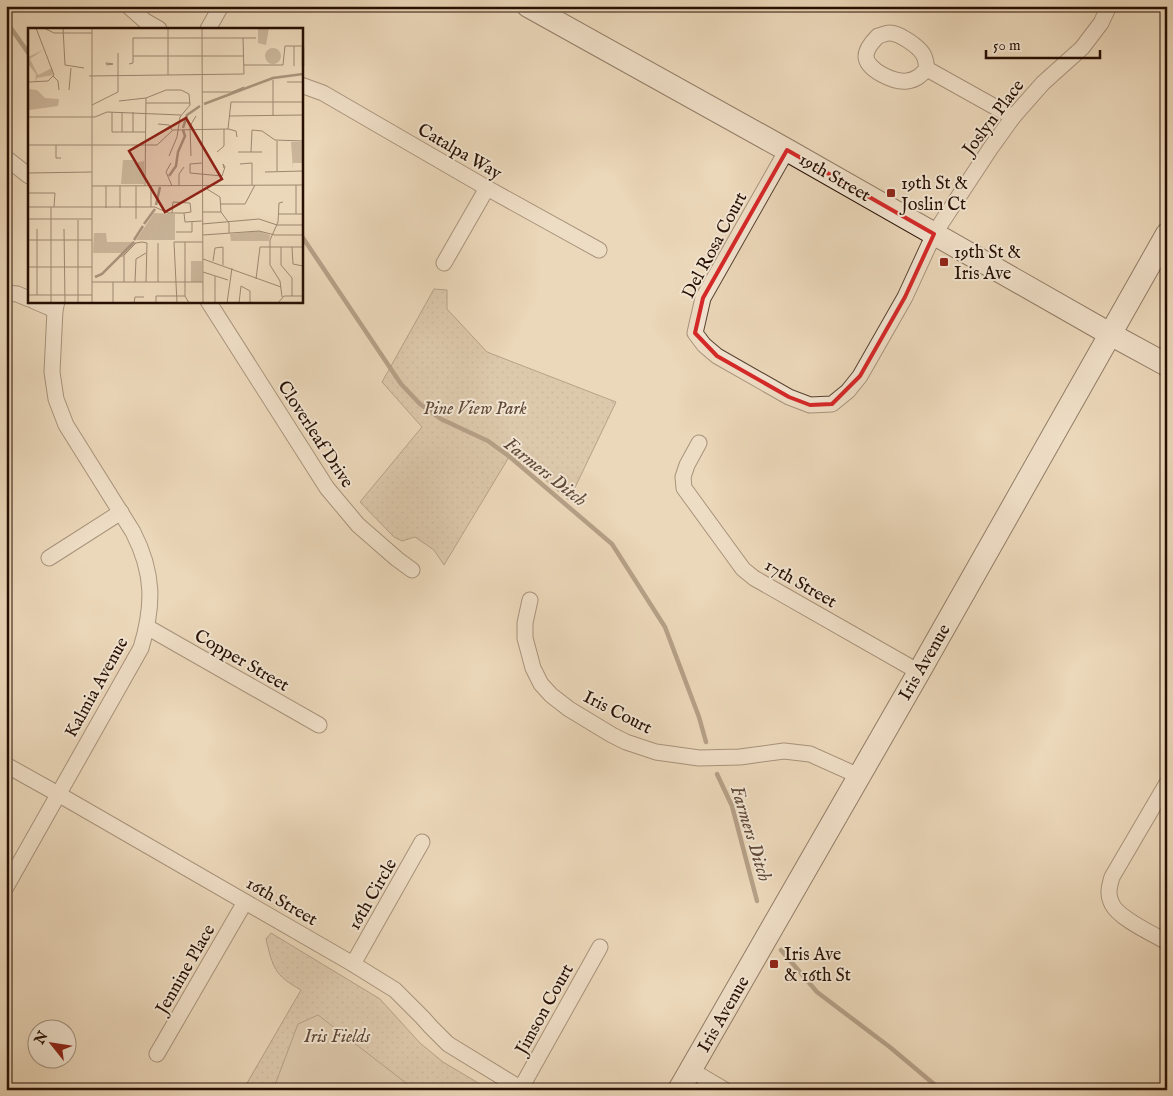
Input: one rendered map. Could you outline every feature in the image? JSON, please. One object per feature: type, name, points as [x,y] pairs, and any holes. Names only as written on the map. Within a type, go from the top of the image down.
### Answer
[{"type":"main road","name":"19th Street","points":[[528,6],[1167,365]]},
{"type":"main road","name":"Iris Avenue","points":[[679,1090],[1167,234]]},
{"type":"street","points":[[128,6],[145,21],[157,28]]},
{"type":"street","points":[[209,28],[221,6]]},
{"type":"street","name":"Joslyn Place","points":[[934,234],[1013,117],[1043,84],[1082,48],[1101,23],[1109,6]]},
{"type":"street","points":[[927,69],[1013,117]]},
{"type":"street","name":"Catalpa Way","points":[[302,85],[323,93],[599,250]]},
{"type":"street","name":"Del Rosa Court","points":[[787,150],[703,298],[694,333],[717,356],[789,397],[810,405],[832,404],[848,391],[860,376],[905,297],[934,234]]},
{"type":"street","points":[[6,158],[28,175]]},
{"type":"street","points":[[444,262],[487,188]]},
{"type":"street","points":[[6,293],[17,294],[28,299]]},
{"type":"street","points":[[38,302],[56,306]]},
{"type":"street","name":"Cloverleaf Drive","points":[[209,302],[327,488],[358,525],[412,570]]},
{"type":"street","name":"Kalmia Avenue","points":[[6,887],[141,648],[147,627],[151,598],[148,572],[141,547],[134,532],[66,425],[56,399],[52,372],[56,306]]},
{"type":"street","name":"17th Street","points":[[698,443],[683,477],[684,488],[744,569],[754,578],[919,672]]},
{"type":"street","points":[[50,558],[121,512]]},
{"type":"street","name":"Iris Court","points":[[530,600],[525,623],[525,638],[533,668],[541,684],[551,696],[612,735],[656,752],[699,758],[740,758],[784,751],[810,754],[859,776]]},
{"type":"street","name":"Copper Street","points":[[147,627],[319,726]]},
{"type":"street","name":"16th Street","points":[[6,765],[395,990],[448,1044],[522,1089]]},
{"type":"street","points":[[1167,783],[1112,877],[1108,890],[1112,905],[1119,914],[1167,942]]},
{"type":"street","name":"16th Circle","points":[[353,964],[422,842]]},
{"type":"street","name":"Jennine Place","points":[[157,1054],[245,902]]},
{"type":"street","name":"Jimson Court","points":[[522,1089],[600,947]]},
{"type":"street","points":[[691,1070],[725,1090]]},
{"type":"highlighted area","points":[[787,150],[934,234],[905,297],[860,376],[832,404],[810,405],[789,397],[717,356],[695,333],[703,298]]},
{"type":"green space","name":"Pine View Park","points":[[434,289],[447,290],[447,309],[487,352],[616,402],[569,500],[512,452],[444,565],[434,550],[415,537],[402,541],[394,537],[360,502],[422,427],[382,382]]},
{"type":"green space","name":"Iris Fields","points":[[271,933],[380,999],[420,1043],[443,1062],[490,1090],[243,1090],[301,990],[285,980],[276,970],[266,939]]},
{"type":"green space","points":[[318,1015],[415,1090],[273,1090],[298,1024]]},
{"type":"waterway","name":"Farmers Ditch","points":[[6,21],[28,53]]},
{"type":"waterway","name":"Farmers Ditch","points":[[302,236],[401,384],[420,404],[441,419],[488,441],[510,457],[612,544],[665,627],[699,717],[706,742]]},
{"type":"waterway","name":"Farmers Ditch","points":[[717,774],[732,806],[757,901]]},
{"type":"waterway","name":"Farmers Ditch","points":[[781,950],[817,992],[891,1048],[941,1090]]},
{"type":"place","name":"19th St & Joslin Ct","points":[[891,193]]},
{"type":"place","name":"19th St & Iris Ave","points":[[944,262]]},
{"type":"place","name":"Iris Ave & 16th St","points":[[774,964]]}]
